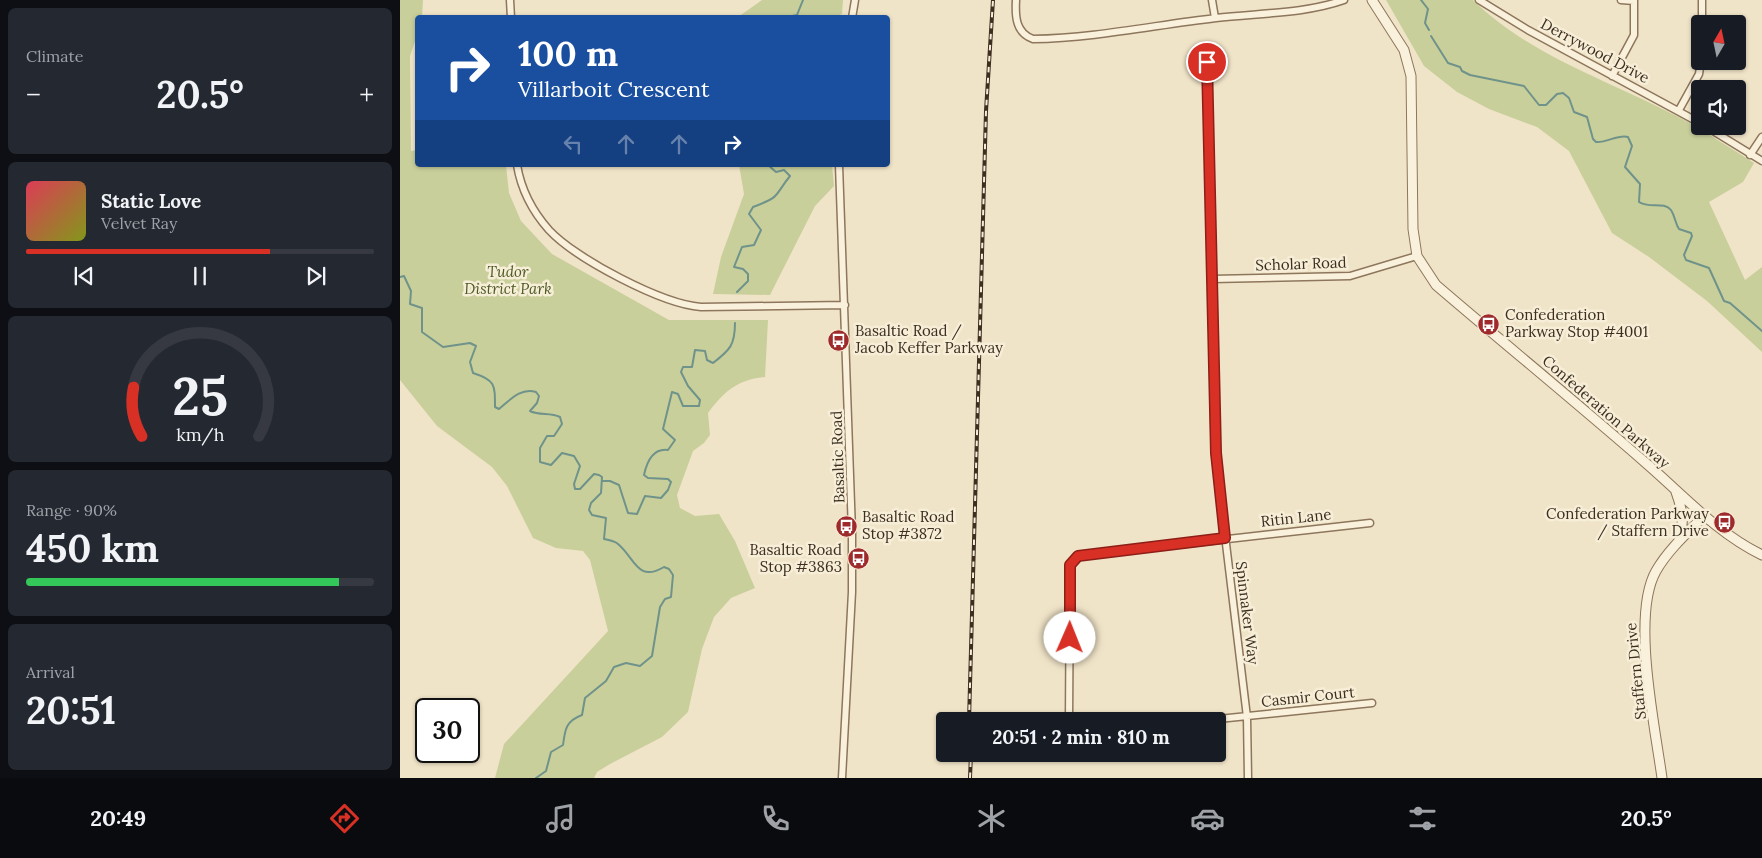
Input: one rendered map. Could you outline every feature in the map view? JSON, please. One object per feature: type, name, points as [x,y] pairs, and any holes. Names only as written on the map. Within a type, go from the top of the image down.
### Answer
[{"type":"street","points":[[510,0],[511,15]]},
{"type":"street","points":[[852,15],[855,0]]},
{"type":"street","points":[[1016,0],[1018,27],[1023,36],[1034,40],[1112,33],[1215,18],[1321,7],[1344,0]]},
{"type":"street","points":[[1212,0],[1215,18]]},
{"type":"street","name":"Confederation Parkway","points":[[1372,0],[1404,50],[1411,76],[1413,228],[1417,256],[1436,285],[1704,516],[1733,539],[1762,555]]},
{"type":"street","name":"Derrywood Drive","points":[[1479,0],[1612,76],[1691,117]]},
{"type":"street","points":[[1612,76],[1634,35],[1634,0],[1621,0]]},
{"type":"street","points":[[1702,0],[1702,15]]},
{"type":"street","name":"Spinnaker Way","points":[[1207,62],[1216,453],[1247,717],[1248,778]]},
{"type":"street","points":[[1679,110],[1700,70]]},
{"type":"street","points":[[1719,135],[1762,161]]},
{"type":"street","points":[[1750,155],[1762,137]]},
{"type":"street","points":[[518,167],[520,180],[529,202],[549,230],[586,258],[654,295],[678,303],[702,306],[769,308],[845,305]]},
{"type":"street","name":"Basaltic Road","points":[[839,167],[852,552],[842,778]]},
{"type":"street","name":"Scholar Road","points":[[1212,278],[1350,276],[1417,256]]},
{"type":"street","name":"Staffern Drive","points":[[1676,492],[1682,508],[1683,529],[1679,541]]},
{"type":"street","name":"Staffern Drive","points":[[1662,778],[1644,639],[1644,610],[1656,572],[1679,541],[1704,516]]},
{"type":"street","name":"Ritin Lane","points":[[1069,712],[1070,565],[1073,560],[1086,555],[1370,523]]},
{"type":"street","name":"Casmir Court","points":[[1226,719],[1372,703]]},
{"type":"green space","name":"Tudor District Park","points":[[400,0],[423,0],[422,15],[415,15],[415,41],[410,56],[411,151],[415,150],[415,167],[506,167],[509,193],[521,221],[552,254],[669,320],[768,320],[765,377],[747,381],[732,388],[708,413],[710,435],[704,443],[693,451],[677,495],[680,508],[695,516],[719,514],[735,541],[755,588],[731,598],[714,617],[702,649],[688,712],[662,737],[610,764],[597,772],[594,778],[495,778],[504,744],[608,631],[590,560],[583,551],[556,548],[533,538],[507,486],[492,467],[437,426],[400,380]]},
{"type":"green space","points":[[762,0],[843,0],[842,14],[840,15],[741,15]]},
{"type":"green space","points":[[1386,0],[1473,0],[1521,38],[1575,68],[1686,121],[1691,124],[1691,135],[1710,135],[1754,163],[1743,182],[1709,202],[1745,280],[1762,267],[1762,352],[1707,301],[1649,257],[1612,233],[1569,151],[1537,127],[1489,109],[1457,92],[1424,66]]},
{"type":"green space","points":[[739,167],[832,167],[834,186],[815,206],[770,295],[713,294],[721,257],[744,194]]},
{"type":"waterway","points":[[797,15],[803,0]]},
{"type":"waterway","points":[[1421,0],[1428,9],[1425,23],[1429,30]]},
{"type":"waterway","points":[[1431,36],[1448,63],[1460,67],[1462,71],[1470,75],[1524,86],[1539,105],[1546,105],[1557,94],[1563,93],[1569,98],[1574,112],[1587,117],[1593,139],[1596,142],[1624,136],[1628,137],[1632,146],[1625,167],[1640,184],[1639,202],[1647,205],[1664,206],[1671,210],[1679,229],[1691,233],[1692,236],[1684,255],[1686,260],[1709,268],[1724,301],[1730,303],[1762,331]]},
{"type":"waterway","points":[[737,292],[748,281],[748,274],[743,269],[734,267],[742,247],[754,245],[761,230],[749,214],[753,207],[773,198],[790,176],[784,170],[776,172],[770,167]]},
{"type":"waterway","points":[[400,277],[404,276],[411,291],[410,304],[422,308],[422,332],[443,347],[470,343],[476,346],[470,362],[473,373],[486,378],[492,384],[495,393],[495,407],[499,409],[516,395],[525,391],[531,391],[536,392],[539,396],[537,403],[530,411],[560,417],[562,424],[554,436],[547,436],[540,448],[540,462],[551,465],[562,453],[574,456],[580,466],[574,484],[575,489],[580,489],[594,474],[602,477],[601,493],[591,503],[589,510],[592,515],[606,518],[604,539],[618,544],[637,567],[642,570],[648,572],[664,567],[669,569],[673,575],[671,597],[665,599],[660,607],[652,656],[640,666],[626,663],[614,667],[606,681],[585,698],[582,715],[569,723],[563,745],[551,752],[546,771],[536,778]]},
{"type":"waterway","points":[[602,481],[610,481],[619,485],[628,513],[637,514],[645,496],[661,498],[668,490],[671,482],[668,479],[648,478],[644,475],[652,456],[658,451],[668,450],[675,440],[663,429],[672,392],[678,394],[683,406],[699,406],[700,400],[688,386],[681,372],[683,367],[692,367],[695,350],[705,351],[707,360],[713,363],[719,358],[733,342],[735,323]]},
{"type":"railway","points":[[969,712],[986,111],[993,0]]},
{"type":"railway","points":[[970,778],[971,762]]},
{"type":"place","name":"Confederation Parkway Stop #4001","points":[[1489,324]]},
{"type":"place","name":"Basaltic Road / Jacob Keffer Parkway","points":[[839,340]]},
{"type":"place","name":"Confederation Parkway / Staffern Drive","points":[[1725,523]]},
{"type":"place","name":"Basaltic Road Stop #3872","points":[[846,526]]},
{"type":"place","name":"Basaltic Road Stop #3863","points":[[858,559]]},
{"type":"route","points":[[1070,638],[1070,565],[1078,556],[1225,538],[1216,453],[1207,62]]}]
